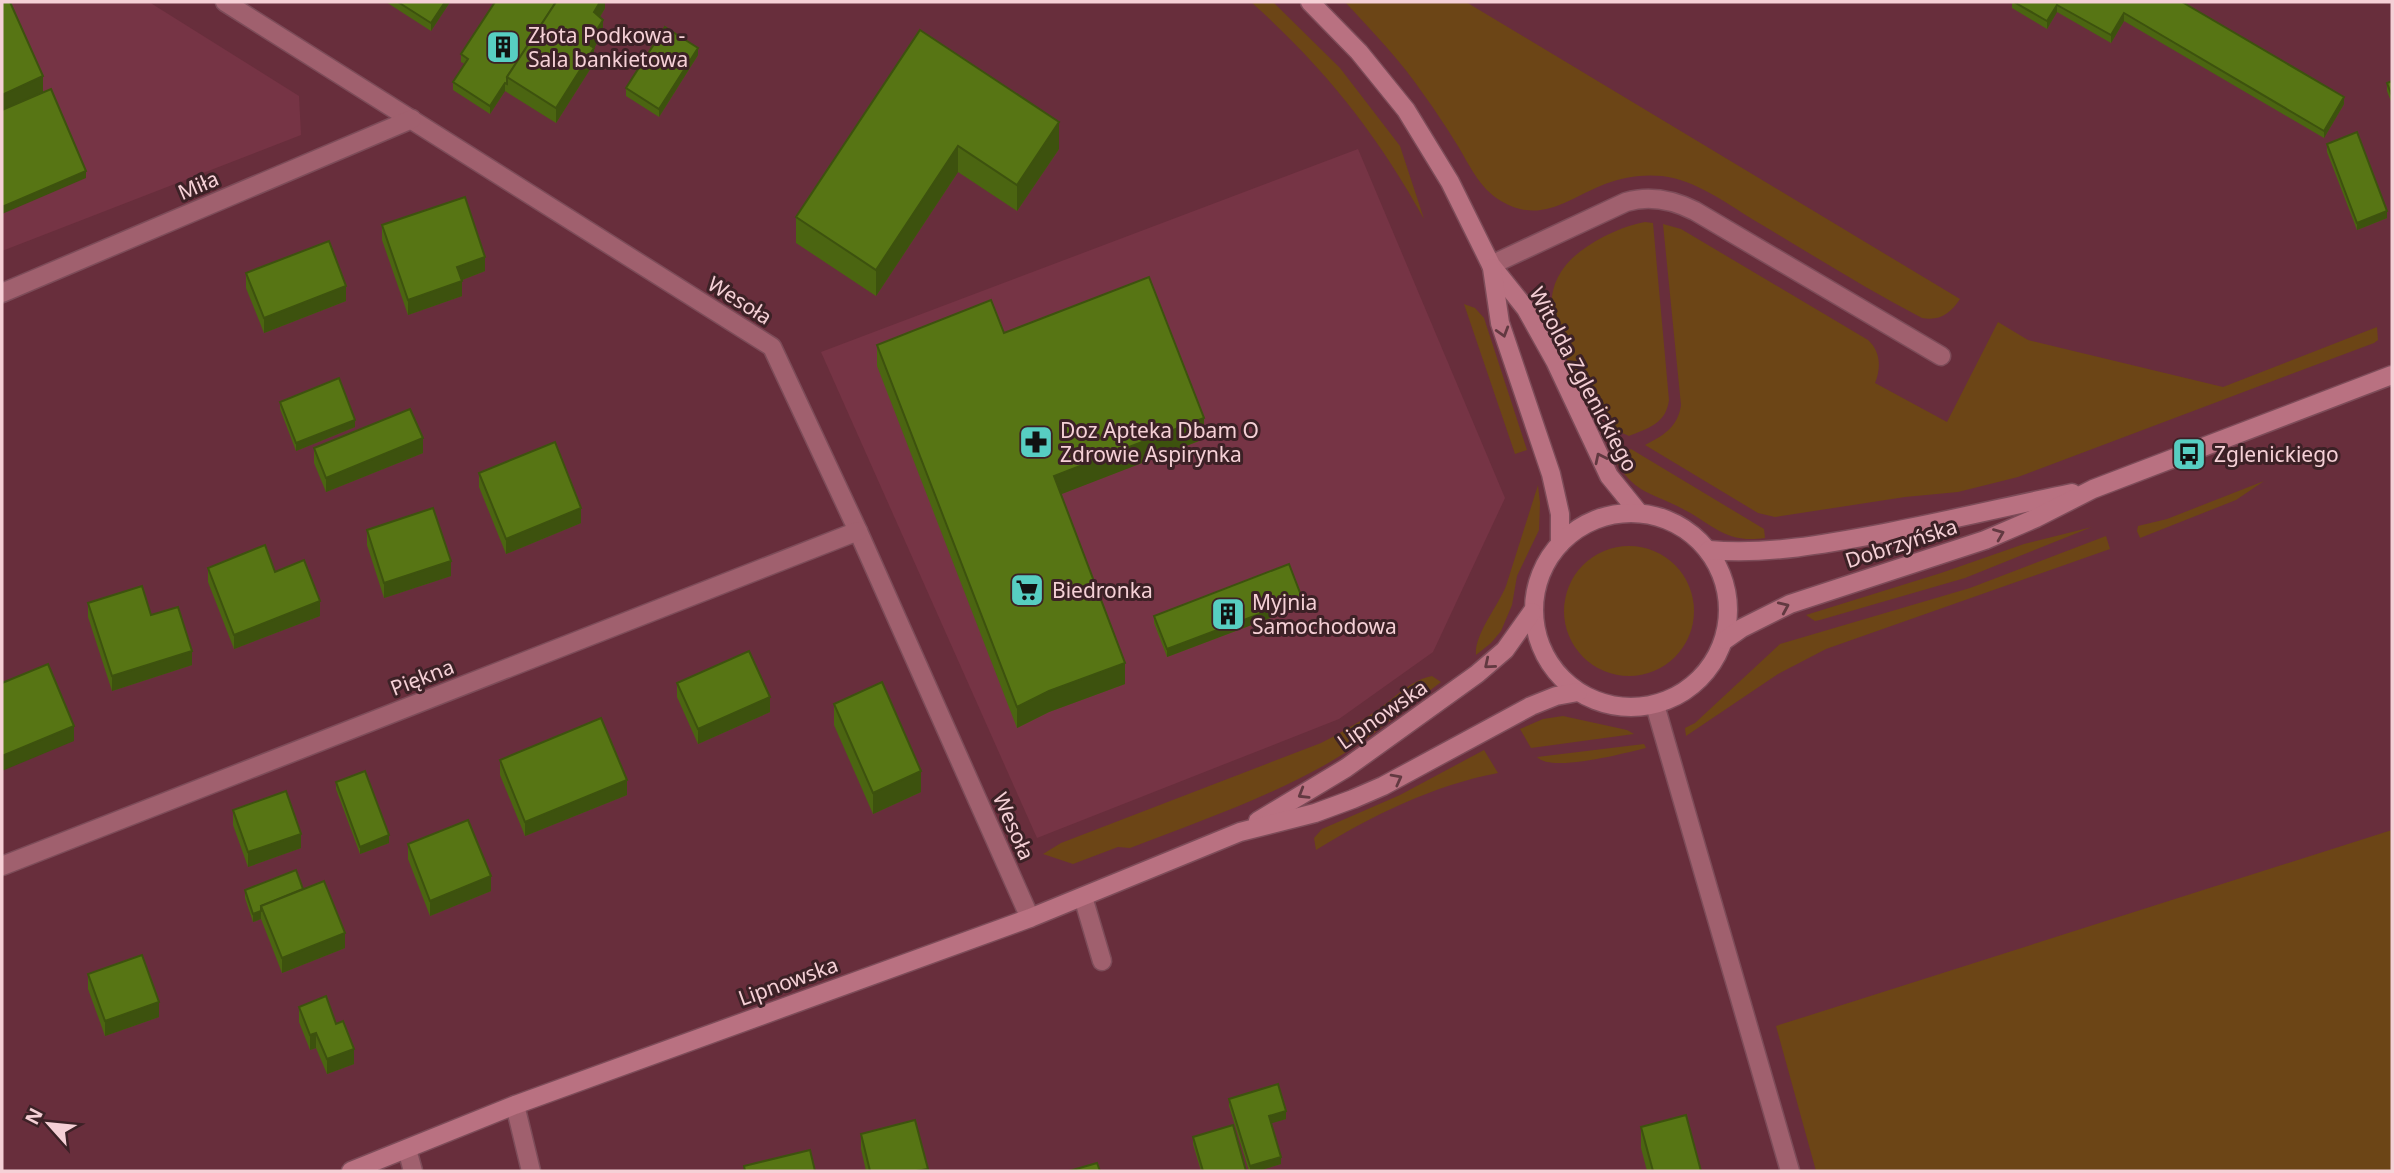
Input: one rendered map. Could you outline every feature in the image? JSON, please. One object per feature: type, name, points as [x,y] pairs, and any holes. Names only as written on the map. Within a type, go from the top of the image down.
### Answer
[{"type":"main road","name":"Witolda Zglenickiego","points":[[1310,2],[1359,52],[1406,110],[1450,182],[1491,265],[1526,309],[1555,361],[1609,476],[1639,513]]},
{"type":"main road","name":"Witolda Zglenickiego","points":[[1491,265],[1500,323],[1554,485],[1560,514],[1560,544]]},
{"type":"main road","name":"Dobrzyńska","points":[[1725,640],[1742,628],[1790,604],[1985,540],[2036,519],[2092,489],[2392,375]]},
{"type":"main road","name":"Dobrzyńska","points":[[1709,550],[1752,552],[1843,541],[2092,489]]},
{"type":"main road","points":[[1639,513],[1677,524],[1709,550],[1722,572],[1729,609],[1725,640],[1702,676],[1679,695],[1655,705],[1640,707],[1612,705],[1578,692],[1565,681],[1546,658],[1532,611],[1540,575],[1560,544],[1592,520],[1608,514],[1639,513]]},
{"type":"main road","name":"Lipnowska","points":[[1240,832],[1346,768],[1477,674],[1505,650],[1532,611]]},
{"type":"main road","name":"Lipnowska","points":[[351,1171],[515,1105],[1030,918],[1240,832],[1315,813],[1353,799],[1395,780],[1531,706],[1556,696],[1578,692]]},
{"type":"street","name":"Wesoła","points":[[225,2],[772,346],[858,531],[1030,918]]},
{"type":"street","name":"Miła","points":[[2,293],[412,119]]},
{"type":"street","points":[[1491,265],[1626,202],[1643,199],[1670,201],[1695,211],[1941,356]]},
{"type":"street","name":"Piękna","points":[[2,866],[858,531]]},
{"type":"street","points":[[1655,705],[1790,1171]]},
{"type":"street","points":[[1083,897],[1102,961]]},
{"type":"street","points":[[515,1105],[531,1171]]},
{"type":"street","points":[[407,1149],[413,1171]]},
{"type":"shaded area","points":[[2,2],[149,2],[299,96],[301,135],[2,251]]},
{"type":"shaded area","points":[[1251,2],[1273,2],[1340,68],[1400,146],[1424,219],[1388,159],[1347,103],[1302,51]]},
{"type":"shaded area","points":[[1345,2],[1466,2],[1960,299],[1944,315],[1922,318],[1709,193],[1674,178],[1648,175],[1633,177],[1605,184],[1554,207],[1542,210],[1515,208],[1501,201],[1480,182],[1406,70]]},
{"type":"shaded area","points":[[1358,149],[1505,498],[1433,652],[1339,719],[1037,838],[821,352]]},
{"type":"shaded area","points":[[1645,222],[1653,223],[1669,400],[1660,420],[1629,436],[1620,432],[1608,417],[1596,422],[1556,336],[1551,303],[1558,277],[1576,255],[1608,234]]},
{"type":"shaded area","points":[[1663,224],[1681,229],[1868,340],[1879,360],[1875,383],[1947,422],[1998,322],[2028,340],[2223,387],[2377,327],[2378,340],[2018,477],[1958,492],[1905,497],[1775,517],[1758,513],[1645,445],[1669,430],[1677,419],[1681,405]]},
{"type":"shaded area","points":[[1464,304],[1475,308],[1484,318],[1527,450],[1515,454]]},
{"type":"shaded area","points":[[1631,449],[1764,529],[1765,538],[1751,539],[1729,535],[1642,490],[1628,478],[1613,457]]},
{"type":"shaded area","points":[[2264,481],[2236,500],[2140,538],[2137,531],[2138,526],[2167,519]]},
{"type":"shaded area","points":[[1538,485],[1539,530],[1517,576],[1512,605],[1501,631],[1476,655],[1479,639],[1506,586]]},
{"type":"shaded area","points":[[2092,527],[1965,578],[1820,620],[1815,621],[1806,615],[2024,544]]},
{"type":"shaded area","points":[[2106,536],[2110,549],[1826,649],[1778,674],[1686,736],[1685,728],[1695,723],[1780,644],[1970,588]]},
{"type":"shaded area","points":[[1629,546],[1654,551],[1675,565],[1689,586],[1694,611],[1689,636],[1675,657],[1654,671],[1629,676],[1604,671],[1583,657],[1569,636],[1564,611],[1569,586],[1583,565],[1604,551]]},
{"type":"shaded area","points":[[1432,676],[1441,682],[1369,737],[1339,757],[1276,790],[1130,848],[1118,847],[1073,864],[1043,854],[1061,843],[1321,743],[1375,712],[1409,686]]},
{"type":"shaded area","points":[[1563,716],[1627,730],[1634,734],[1531,748],[1520,729],[1543,719]]},
{"type":"shaded area","points":[[1644,744],[1646,748],[1572,763],[1545,761],[1537,757]]},
{"type":"shaded area","points":[[1484,750],[1498,773],[1450,785],[1404,803],[1316,850],[1314,838],[1322,829],[1400,795]]},
{"type":"shaded area","points":[[2392,830],[2392,1171],[1816,1171],[1776,1026]]},
{"type":"building","points":[[2,2],[10,2],[43,76],[2,95]]},
{"type":"building","points":[[398,2],[445,2],[431,23]]},
{"type":"building","name":"Złota Podkowa - Sala bankietowa","points":[[495,2],[556,2],[507,77],[507,84],[505,83],[490,106],[453,82],[468,59],[461,54]]},
{"type":"building","points":[[556,2],[600,2],[594,12],[603,20],[588,44],[594,48],[556,108],[507,77]]},
{"type":"building","points":[[2014,2],[2182,2],[2344,97],[2324,131],[2124,13],[2111,35],[2057,5],[2047,21]]},
{"type":"building","points":[[665,27],[698,48],[659,109],[626,88]]},
{"type":"building","points":[[920,30],[1059,122],[1017,185],[958,146],[876,270],[796,217]]},
{"type":"building","points":[[2392,81],[2392,96],[2387,83]]},
{"type":"building","points":[[51,89],[86,171],[2,207],[2,110]]},
{"type":"building","points":[[2357,132],[2387,211],[2357,223],[2327,144]]},
{"type":"building","points":[[465,197],[485,257],[457,267],[462,281],[408,300],[382,225]]},
{"type":"building","points":[[329,241],[346,286],[264,318],[246,273]]},
{"type":"building","name":"Biedronka","points":[[1149,277],[1204,418],[1054,476],[1125,663],[1049,691],[1017,707],[877,345],[991,300],[1004,333]]},
{"type":"building","points":[[339,378],[355,420],[296,443],[280,402]]},
{"type":"building","points":[[410,409],[423,438],[326,478],[314,448]]},
{"type":"building","points":[[555,442],[581,508],[506,539],[479,473]]},
{"type":"building","points":[[433,508],[451,561],[384,583],[367,530]]},
{"type":"building","points":[[265,545],[275,572],[304,560],[320,601],[234,635],[208,568]]},
{"type":"building","name":"Myjnia Samochodowa","points":[[1289,564],[1302,598],[1167,649],[1154,616]]},
{"type":"building","points":[[142,586],[151,615],[178,607],[192,651],[112,676],[88,603]]},
{"type":"building","points":[[749,651],[770,697],[698,729],[677,683]]},
{"type":"building","points":[[48,664],[74,726],[2,756],[2,683]]},
{"type":"building","points":[[882,682],[921,771],[873,793],[834,704]]},
{"type":"building","points":[[601,718],[627,780],[525,822],[500,760]]},
{"type":"building","points":[[365,771],[389,835],[360,847],[336,782]]},
{"type":"building","points":[[286,791],[301,834],[248,852],[233,810]]},
{"type":"building","points":[[468,820],[491,876],[430,901],[408,844]]},
{"type":"building","points":[[296,870],[303,889],[261,906],[261,911],[253,914],[245,890]]},
{"type":"building","points":[[324,881],[345,933],[282,958],[261,906]]},
{"type":"building","points":[[142,955],[159,1002],[105,1021],[88,974]]},
{"type":"building","points":[[326,996],[336,1024],[343,1021],[354,1049],[327,1059],[316,1033],[310,1035],[299,1007]]},
{"type":"building","points":[[1278,1084],[1286,1111],[1269,1116],[1281,1157],[1250,1166],[1229,1099]]},
{"type":"building","points":[[1686,1115],[1701,1171],[1653,1171],[1641,1127]]},
{"type":"building","points":[[915,1120],[928,1169],[870,1171],[861,1134]]},
{"type":"building","points":[[1233,1125],[1246,1171],[1203,1171],[1193,1137]]},
{"type":"building","points":[[810,1150],[815,1171],[745,1171],[744,1166]]},
{"type":"building","points":[[1097,1163],[1100,1171],[1069,1171]]},
{"type":"place","name":"Złota Podkowa - Sala bankietowa","points":[[503,47]]},
{"type":"place","name":"Doz Apteka Dbam O Zdrowie Aspirynka","points":[[1036,442]]},
{"type":"place","name":"Zglenickiego","points":[[2189,454]]},
{"type":"place","name":"Biedronka","points":[[1027,590]]},
{"type":"place","name":"Myjnia Samochodowa","points":[[1228,614]]}]
